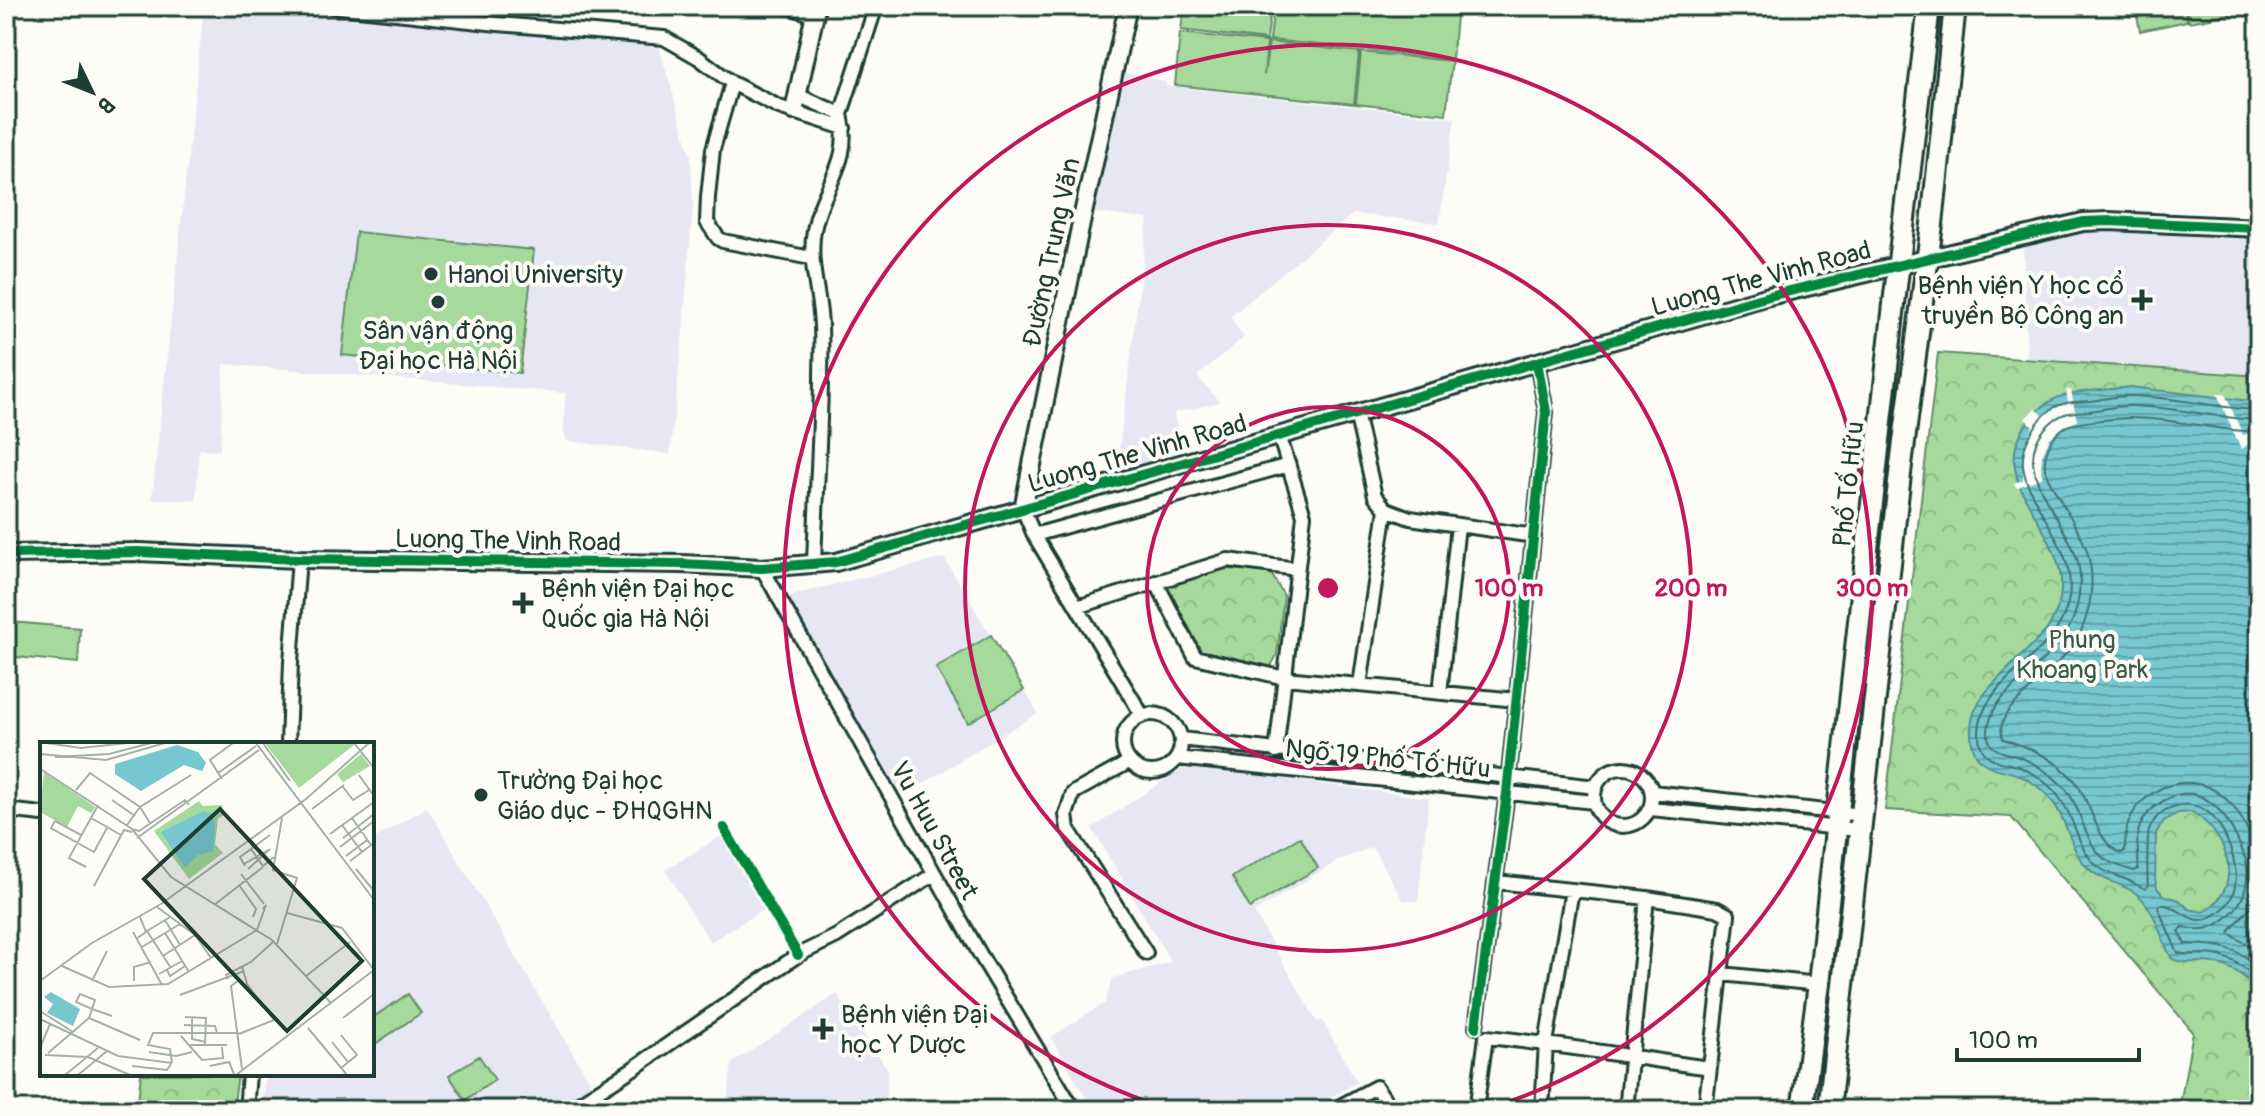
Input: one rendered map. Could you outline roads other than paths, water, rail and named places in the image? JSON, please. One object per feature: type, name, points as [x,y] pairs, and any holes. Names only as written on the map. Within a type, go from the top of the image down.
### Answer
[{"type":"main road","name":"Phố Tố Hữu","points":[[1802,1110],[1819,984],[1929,6]]},
{"type":"main road","name":"Phố Tố Hữu","points":[[1829,1110],[1955,6]]},
{"type":"street","points":[[331,6],[664,38],[699,58],[732,83],[779,107],[795,103],[841,114]]},
{"type":"street","points":[[792,6],[816,10],[795,103]]},
{"type":"street","points":[[814,564],[821,324],[811,258],[814,229],[823,199],[842,159],[844,128],[841,114],[876,6]]},
{"type":"street","name":"Đường Trung Văn","points":[[1023,509],[1128,6]]},
{"type":"street","points":[[732,83],[713,149],[707,222],[723,241],[811,258]]},
{"type":"street","points":[[795,103],[844,128]]},
{"type":"street","name":"Luong The Vinh Road","points":[[6,554],[139,552],[299,559],[578,562],[762,568],[814,564],[866,555],[1769,296],[1928,257],[2083,222],[2259,228]]},
{"type":"street","points":[[1476,1027],[1509,777],[1546,412],[1537,362]]},
{"type":"street","points":[[1356,413],[1375,496],[1386,509],[1410,518],[1534,536]]},
{"type":"street","points":[[1276,752],[1304,515],[1279,435]]},
{"type":"street","points":[[1034,535],[1289,465]]},
{"type":"street","points":[[1023,509],[1034,535],[1142,715]]},
{"type":"street","points":[[1360,685],[1386,509]]},
{"type":"street","points":[[1440,693],[1458,525]]},
{"type":"street","points":[[288,742],[299,559]]},
{"type":"street","points":[[1077,607],[1228,560],[1297,569]]},
{"type":"street","name":"Vu Huu Street","points":[[762,568],[999,987],[1074,1110]]},
{"type":"street","points":[[1156,582],[1195,657],[1285,678],[1517,700]]},
{"type":"street","points":[[1156,714],[1175,725],[1181,739],[1177,758],[1170,766],[1148,772],[1129,762],[1122,741],[1132,721],[1142,715],[1156,714]]},
{"type":"street","name":"Ngõ 19 Phố Tố Hữu","points":[[1181,739],[1596,787]]},
{"type":"street","name":"Ngõ 19 Phố Tố Hữu","points":[[1177,758],[1594,802]]},
{"type":"street","points":[[1129,762],[1073,793],[1066,815],[1068,829],[1146,953]]},
{"type":"street","points":[[1626,768],[1643,775],[1652,792],[1651,809],[1637,824],[1621,827],[1600,816],[1594,802],[1600,779],[1608,772],[1626,768]]},
{"type":"street","points":[[1652,792],[1837,820]]},
{"type":"street","points":[[1651,809],[1861,822]]},
{"type":"street","points":[[6,810],[40,814]]},
{"type":"street","points":[[568,1110],[798,955],[837,936],[934,874]]},
{"type":"street","points":[[1496,882],[1647,898],[1717,909],[1728,915],[1705,1110]]},
{"type":"street","points":[[1542,1110],[1546,1043],[1572,890]]},
{"type":"street","points":[[1626,1110],[1647,898]]},
{"type":"street","points":[[1722,974],[1819,984]]},
{"type":"street","points":[[1476,1110],[1486,1037],[1710,1068]]},
{"type":"street","points":[[246,1110],[249,1076]]},
{"type":"street","points":[[1333,1110],[1376,1087],[1392,1110]]},
{"type":"water","points":[[2130,387],[2259,402],[2259,994],[2248,981],[2228,968],[2172,959],[2144,902],[2132,891],[2097,875],[2085,865],[2075,850],[2062,816],[2048,797],[2023,777],[1984,763],[1977,757],[1972,743],[1972,721],[1979,702],[2046,631],[2060,600],[2060,571],[2051,545],[2023,494],[2015,469],[2017,443],[2033,416],[2054,399],[2076,393]],"holes":[[[2192,812],[2205,822],[2223,846],[2228,875],[2217,901],[2204,912],[2189,909],[2179,900],[2163,895],[2155,879],[2156,833],[2164,821],[2178,813]]]},
{"type":"place","name":"Hanoi University","points":[[431,274]]},
{"type":"place","name":"Bệnh viện Y học cổ truyền Bộ Công an","points":[[2142,300]]},
{"type":"place","name":"Sân vận động Đại học Hà Nội","points":[[438,302]]},
{"type":"place","name":"Bệnh viện Đại học Quốc gia Hà Nội","points":[[523,603]]},
{"type":"place","name":"Trường Đại học Giáo dục - ĐHQGHN","points":[[481,795]]},
{"type":"place","name":"Bệnh viện Đại học Y Dược","points":[[823,1029]]},
{"type":"park label","name":"Phung Khoang Park","points":[[2082,654]]}]
